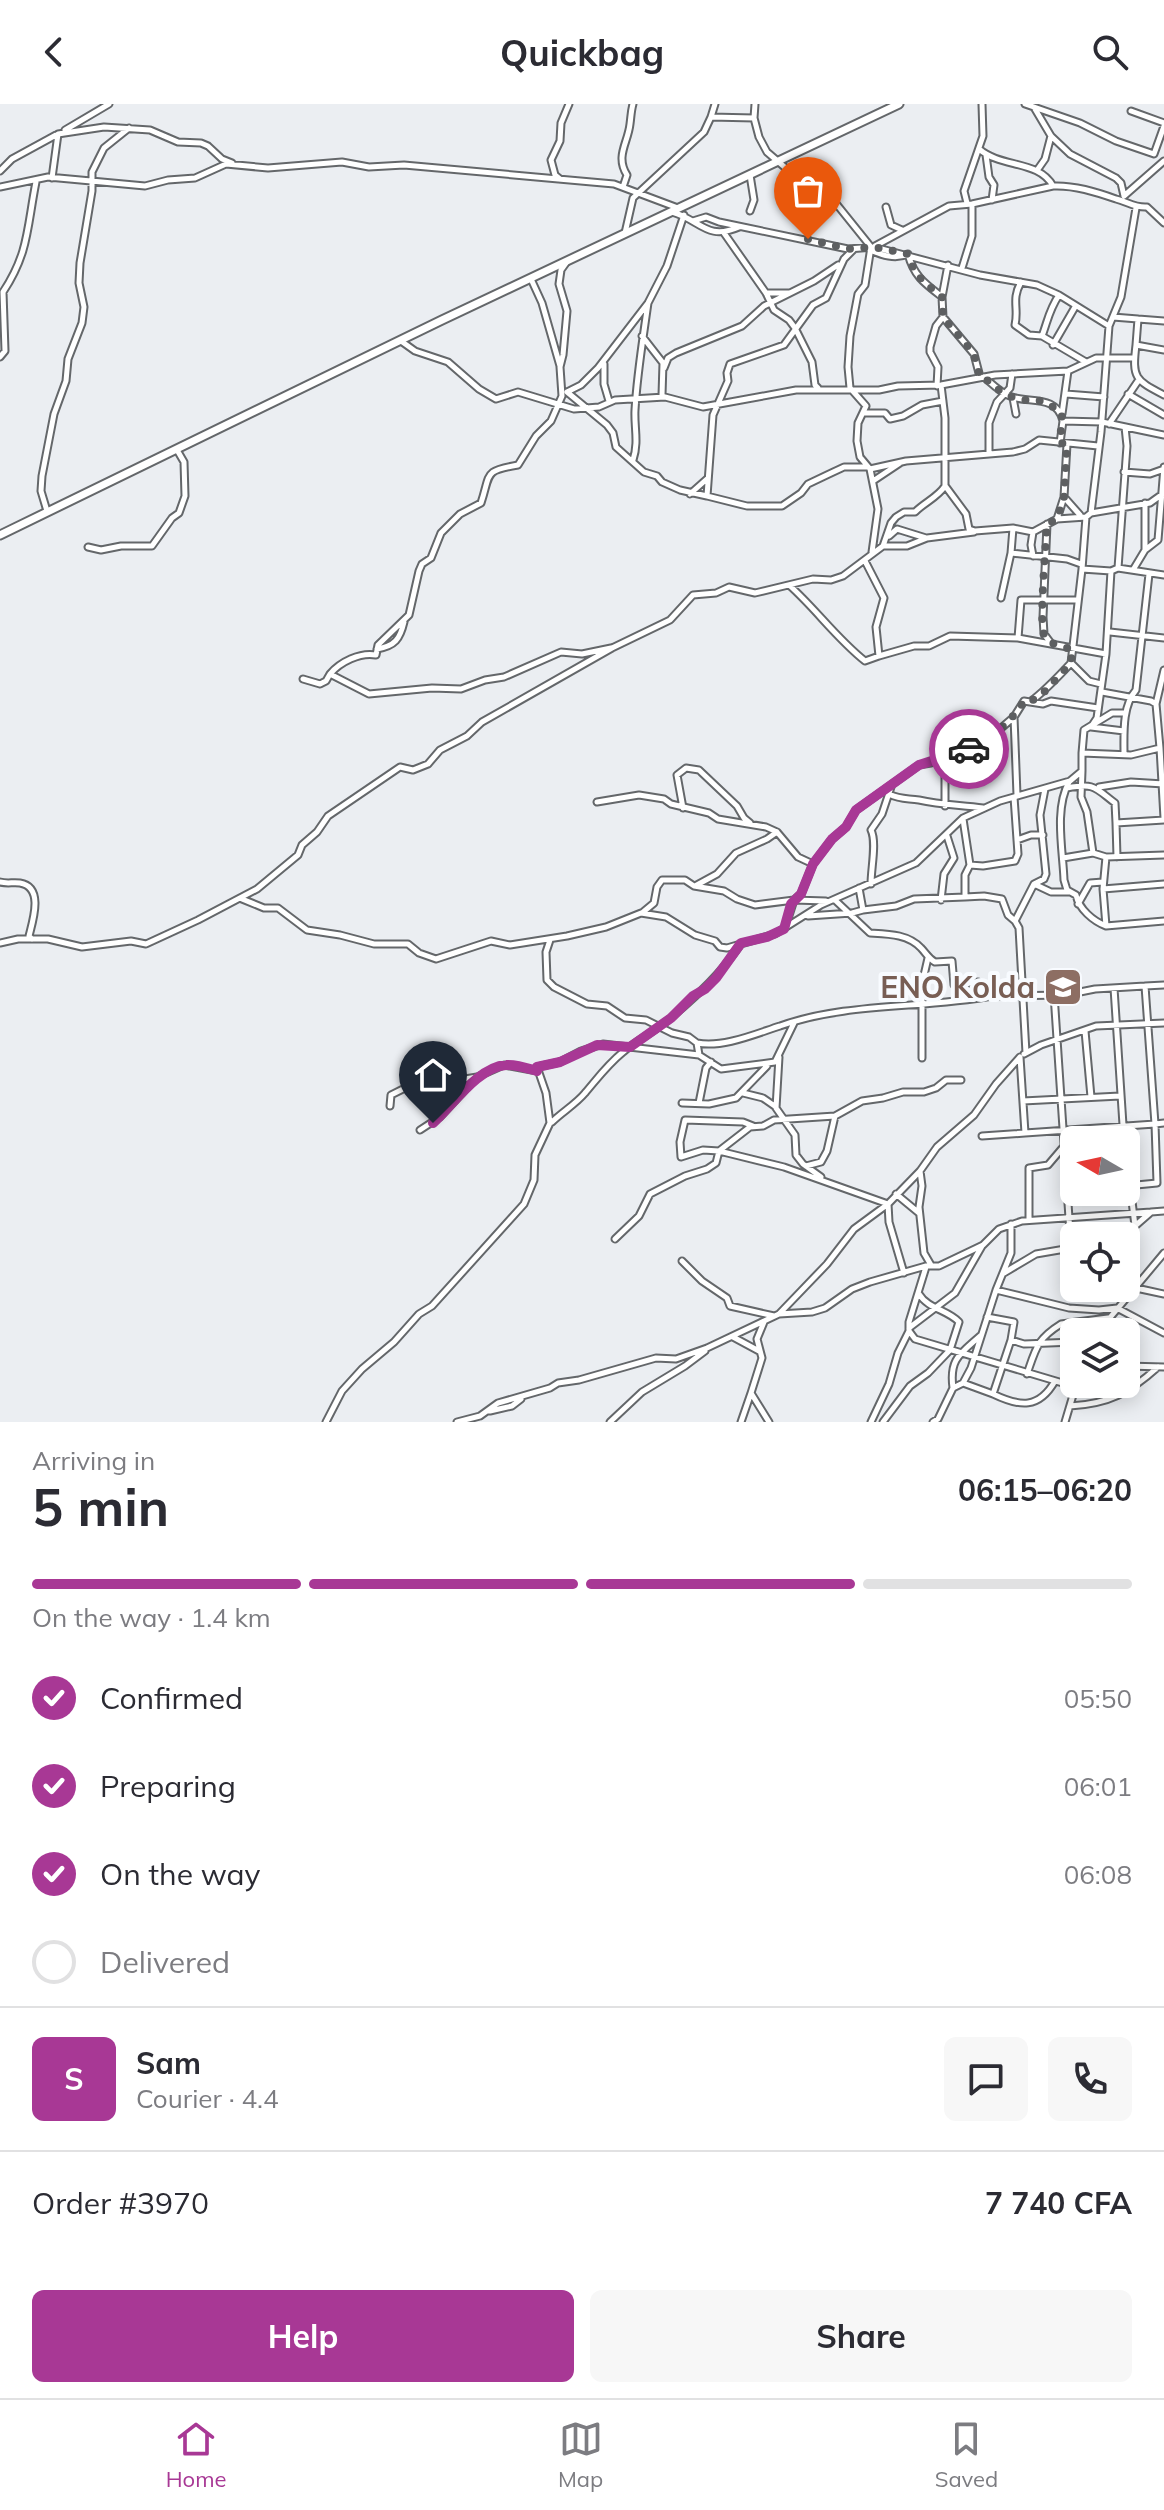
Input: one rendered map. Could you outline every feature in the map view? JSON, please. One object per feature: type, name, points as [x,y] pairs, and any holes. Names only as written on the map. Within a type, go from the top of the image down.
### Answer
[{"type":"main road","points":[[0,535],[899,104]]},
{"type":"street","points":[[0,171],[12,159],[109,104]]},
{"type":"street","points":[[561,179],[555,175],[551,160],[560,141],[561,123],[569,104]]},
{"type":"street","points":[[623,187],[627,175],[622,151],[633,104]]},
{"type":"street","points":[[625,234],[633,198],[704,132],[715,104]]},
{"type":"street","points":[[755,104],[754,118],[767,152],[795,176],[826,191],[872,248]]},
{"type":"street","points":[[945,280],[960,268],[972,236],[970,204],[964,191],[983,136],[982,104]]},
{"type":"street","points":[[1025,104],[1154,154],[1164,124],[1131,111]]},
{"type":"street","points":[[1034,108],[1051,136],[1070,154],[1121,183],[1123,198]]},
{"type":"street","points":[[711,117],[754,118]]},
{"type":"street","points":[[58,134],[104,127],[150,130],[178,142],[201,143],[233,164],[246,168],[342,162],[369,167],[404,165],[614,184],[677,211],[713,233],[724,233],[741,225]]},
{"type":"street","points":[[47,511],[41,491],[42,476],[54,414],[66,381],[68,359],[82,323],[84,307],[79,283],[80,263],[91,182],[96,161],[104,148],[129,128]]},
{"type":"street","points":[[52,178],[58,134]]},
{"type":"street","points":[[1038,169],[1045,159],[1051,136]]},
{"type":"street","points":[[979,149],[986,155],[1025,168],[1038,169],[1046,174],[1053,186]]},
{"type":"street","points":[[986,155],[989,177],[994,185],[992,200]]},
{"type":"street","points":[[1123,198],[1163,163]]},
{"type":"street","points":[[0,187],[52,178],[145,186],[195,178],[208,170],[233,164]]},
{"type":"street","points":[[750,175],[754,200],[750,211]]},
{"type":"street","points":[[0,357],[5,351],[3,290],[11,282],[26,244],[36,182]]},
{"type":"street","points":[[872,553],[878,509],[873,481],[860,457],[857,441],[858,423],[866,410],[865,403],[850,388],[848,367],[858,294],[865,285],[872,248],[949,206],[1053,186],[1066,185],[1123,198],[1134,206],[1147,207],[1164,223]]},
{"type":"street","points":[[1030,702],[1043,693],[1071,663],[1086,515],[1105,423],[1109,326],[1121,297],[1134,206],[1131,191]]},
{"type":"street","points":[[886,207],[891,225],[903,230]]},
{"type":"street","points":[[567,392],[581,385],[604,361],[648,303],[667,266],[677,211]]},
{"type":"street","points":[[693,221],[706,217],[853,249],[872,248],[908,254],[980,275],[1037,285],[1109,326]]},
{"type":"street","points":[[724,233],[779,316],[801,320]]},
{"type":"street","points":[[665,397],[661,389],[668,358],[742,326],[752,315],[771,303],[832,271],[853,249]]},
{"type":"street","points":[[908,254],[912,270],[920,281],[942,297]]},
{"type":"street","points":[[707,496],[710,434],[716,404],[728,381],[730,364],[784,345],[813,305],[826,298],[844,259]]},
{"type":"street","points":[[560,367],[567,311],[559,284],[561,270],[566,263]]},
{"type":"street","points":[[948,265],[942,297],[943,317],[974,354],[982,377],[1013,398],[1041,399],[1049,403],[1063,418],[1164,435]]},
{"type":"street","points":[[303,679],[320,684],[347,661],[363,653],[376,655],[378,645],[409,615],[419,571],[422,564],[431,558],[441,533],[460,514],[481,503],[489,474],[497,468],[518,465],[536,436],[551,421],[562,385],[560,367],[542,303],[531,279]]},
{"type":"street","points":[[1021,282],[1015,293],[1014,307],[1018,315],[1015,325],[1029,335],[1042,336],[1086,362]]},
{"type":"street","points":[[766,293],[790,293]]},
{"type":"street","points":[[1042,336],[1047,324],[1046,315],[1059,295]]},
{"type":"street","points":[[632,460],[637,440],[636,398],[648,303]]},
{"type":"street","points":[[1053,345],[1075,307]]},
{"type":"street","points":[[0,943],[18,939],[48,939],[82,947],[131,941],[146,944],[257,889],[292,860],[328,816],[342,804],[400,767],[413,770],[428,764],[440,750],[467,736],[482,722],[612,648],[670,620],[693,595],[716,593],[729,587],[740,587],[755,593],[788,584],[822,578],[831,580],[846,575],[883,546],[896,517],[904,512],[915,512],[927,500],[940,494],[945,486],[943,401],[938,367],[930,352],[936,326],[943,317]]},
{"type":"street","points":[[1113,317],[1164,321]]},
{"type":"street","points":[[1138,319],[1134,375],[1138,381],[1164,395]]},
{"type":"street","points":[[789,320],[812,362],[815,385],[819,389]]},
{"type":"street","points":[[642,336],[664,368]]},
{"type":"street","points":[[401,341],[415,351],[448,362],[479,389],[496,399],[518,392],[574,409],[636,398],[665,397],[696,407],[783,391],[939,386],[982,377],[1068,371],[1107,357],[1134,358]]},
{"type":"street","points":[[1136,345],[1164,350]]},
{"type":"street","points":[[604,361],[604,384],[609,401]]},
{"type":"street","points":[[1057,519],[1064,497],[1063,418],[1068,371]]},
{"type":"street","points":[[988,453],[989,423],[997,402],[1010,388],[1012,374]]},
{"type":"street","points":[[1105,423],[1138,381]]},
{"type":"street","points":[[562,385],[613,433],[616,447],[644,472],[690,494],[747,506],[782,506],[808,484],[844,467],[868,468],[1025,449],[1039,440],[1098,446]]},
{"type":"street","points":[[1066,394],[1104,397]]},
{"type":"street","points":[[1128,394],[1164,415]]},
{"type":"street","points":[[1013,398],[1016,414]]},
{"type":"street","points":[[862,413],[885,413],[890,419],[903,416],[922,405],[943,401]]},
{"type":"street","points":[[1091,727],[1097,718],[1110,632],[1127,446],[1125,427]]},
{"type":"street","points":[[88,547],[101,550],[121,546],[152,546],[179,513],[185,496],[184,462],[177,450]]},
{"type":"street","points":[[873,481],[900,462]]},
{"type":"street","points":[[1124,472],[1150,474],[1164,468],[1161,540],[1145,550],[1133,570]]},
{"type":"street","points":[[690,494],[709,477]]},
{"type":"street","points":[[945,486],[966,514],[969,529],[975,531]]},
{"type":"street","points":[[883,546],[907,546],[927,538],[975,531],[1013,528],[1033,532],[1057,519],[1147,503],[1162,494]]},
{"type":"street","points":[[1064,497],[1086,515]]},
{"type":"street","points":[[1147,503],[1160,509]]},
{"type":"street","points":[[1145,550],[1147,503]]},
{"type":"street","points":[[1047,524],[1044,634],[1051,643]]},
{"type":"street","points":[[1001,598],[1013,528]]},
{"type":"street","points":[[887,538],[897,529],[927,538]]},
{"type":"street","points":[[1033,532],[1033,556]]},
{"type":"street","points":[[1011,553],[1067,559],[1081,567],[1164,575]]},
{"type":"street","points":[[865,561],[884,598],[876,627],[879,656]]},
{"type":"street","points":[[1124,754],[1126,713],[1130,697],[1136,690],[1149,574]]},
{"type":"street","points":[[788,584],[815,610],[829,630],[865,661],[914,646],[929,646],[950,636],[1018,638],[1106,654]]},
{"type":"street","points":[[1018,638],[1021,600],[1077,600]]},
{"type":"street","points":[[377,649],[389,647],[398,640],[404,622]]},
{"type":"street","points":[[1110,632],[1164,638]]},
{"type":"street","points":[[330,674],[369,694],[432,688],[461,689],[504,677],[561,652],[582,654],[612,648]]},
{"type":"street","points":[[1071,663],[1089,681],[1102,688],[1156,704]]},
{"type":"street","points":[[1116,823],[1164,817],[1162,738],[1156,704],[1164,672]]},
{"type":"street","points":[[1043,693],[1051,701]]},
{"type":"street","points":[[784,929],[794,900],[801,894],[813,864],[832,839],[846,827],[856,810],[919,765],[985,742],[1014,717],[1024,701],[1043,704],[1051,701],[1098,708]]},
{"type":"street","points":[[1093,853],[1087,812],[1081,797],[1083,734],[1085,729],[1112,713],[1126,713]]},
{"type":"street","points":[[970,865],[1015,861],[1018,854],[1014,717]]},
{"type":"street","points":[[1091,727],[1124,731]]},
{"type":"street","points":[[1082,753],[1124,754],[1160,748]]},
{"type":"street","points":[[945,767],[945,806]]},
{"type":"street","points":[[683,808],[677,775],[686,768],[699,770],[751,823]]},
{"type":"street","points":[[1082,771],[1068,785],[1062,813],[1067,890],[1076,895],[1078,904],[1097,923],[1106,926],[1164,921]]},
{"type":"street","points":[[641,913],[666,917],[695,935],[727,948],[767,937],[821,905],[916,863],[963,818],[984,808],[1016,796],[1068,785],[1163,784]]},
{"type":"street","points":[[871,884],[875,839],[871,830],[882,814],[891,786]]},
{"type":"street","points":[[1098,787],[1115,803],[1117,857]]},
{"type":"street","points":[[1015,921],[1034,884],[1044,879],[1046,874],[1040,815],[1045,789]]},
{"type":"street","points":[[889,794],[904,801],[918,799],[945,806],[957,804],[984,808]]},
{"type":"street","points":[[597,802],[639,795],[664,799],[683,808],[709,813],[718,819],[751,823],[777,832],[798,857],[813,864]]},
{"type":"street","points":[[963,818],[970,865],[965,875],[965,897]]},
{"type":"street","points":[[694,886],[717,874],[736,853],[777,832]]},
{"type":"street","points":[[1017,840],[1043,835]]},
{"type":"street","points":[[941,900],[944,874],[954,858],[947,836]]},
{"type":"street","points":[[1063,858],[1093,853],[1106,857],[1164,855]]},
{"type":"street","points":[[1106,857],[1103,885],[1106,926]]},
{"type":"street","points":[[241,898],[264,908],[278,908],[307,930],[349,936],[374,944],[408,944],[419,953],[436,959],[491,941],[510,945],[550,940],[606,927],[641,913],[654,903],[657,887],[662,880],[685,880],[694,886],[724,891],[755,905],[794,900],[836,900],[870,933],[905,938],[935,962],[952,961],[954,985],[978,982],[992,996]]},
{"type":"street","points":[[0,882],[24,884],[31,889],[35,916],[29,936],[33,940]]},
{"type":"street","points":[[1078,904],[1090,883],[1164,884]]},
{"type":"street","points":[[1034,884],[1051,892],[1071,892]]},
{"type":"street","points":[[859,888],[863,910]]},
{"type":"street","points":[[804,917],[896,906],[914,899],[984,896],[1002,899],[1008,915],[1019,928],[1026,1053]]},
{"type":"street","points":[[550,940],[546,952],[547,980],[554,987],[587,1004],[607,1006],[625,1018],[646,1020],[672,1033],[689,1037],[721,1069],[770,1063]]},
{"type":"street","points":[[552,1122],[585,1093],[603,1069],[656,1026],[671,1018],[716,978],[741,943]]},
{"type":"street","points":[[922,1058],[922,984],[928,958]]},
{"type":"street","points":[[329,1420],[342,1391],[419,1314],[432,1306],[524,1204],[534,1180],[535,1155],[550,1123],[546,1093],[537,1067],[560,1062],[597,1045],[698,1049],[749,1037],[818,1014],[992,996],[1164,985]]},
{"type":"street","points":[[1140,1185],[1160,1183],[1145,986]]},
{"type":"street","points":[[1114,988],[1121,1126],[1164,1123]]},
{"type":"street","points":[[1054,994],[1062,1126]]},
{"type":"street","points":[[776,1108],[779,1057],[794,1023]]},
{"type":"street","points":[[457,1422],[489,1411],[498,1403],[558,1383],[656,1358],[676,1359],[733,1337],[777,1315],[827,1264],[854,1229],[888,1204],[920,1171],[937,1147],[974,1115],[1020,1057],[1057,1039],[1096,1026],[1164,1023]]},
{"type":"street","points":[[1085,1030],[1091,1097]]},
{"type":"street","points":[[682,1103],[721,1103],[743,1093],[754,1076],[779,1057]]},
{"type":"street","points":[[1020,1057],[1025,1133]]},
{"type":"street","points":[[698,1104],[706,1068],[711,1062]]},
{"type":"street","points":[[390,1106],[391,1095],[409,1086],[423,1090],[477,1077],[504,1065],[537,1071]]},
{"type":"street","points":[[420,1130],[433,1123],[477,1077]]},
{"type":"street","points":[[615,1239],[639,1216],[650,1194],[685,1176],[707,1169],[716,1163],[719,1151],[754,1127],[774,1120],[835,1116],[862,1101],[903,1092],[924,1092],[946,1080],[961,1080]]},
{"type":"street","points":[[743,1093],[763,1098],[776,1108],[795,1135],[796,1155],[825,1180]]},
{"type":"street","points":[[1023,1101],[1120,1096]]},
{"type":"street","points":[[806,1166],[821,1162],[827,1151],[835,1116]]},
{"type":"street","points":[[754,1127],[743,1122],[685,1120],[680,1142],[681,1157],[703,1150],[719,1151],[784,1167],[888,1204]]},
{"type":"street","points":[[982,1136],[1060,1130]]},
{"type":"street","points":[[1029,1220],[1029,1168],[1048,1165],[1060,1151]]},
{"type":"street","points":[[871,1422],[889,1384],[909,1330],[910,1313],[929,1266],[924,1253],[920,1214],[920,1171]]},
{"type":"street","points":[[896,1194],[920,1214]]},
{"type":"street","points":[[888,1204],[889,1222],[904,1273]]},
{"type":"street","points":[[1068,1206],[1070,1222]]},
{"type":"street","points":[[1133,1206],[1135,1222]]},
{"type":"street","points":[[909,1330],[955,1293],[983,1245],[999,1229],[1029,1220],[1164,1211]]},
{"type":"street","points":[[1140,1222],[1151,1212]]},
{"type":"street","points":[[953,1388],[963,1383],[1004,1273],[1011,1253],[1011,1224]]},
{"type":"street","points":[[682,1261],[702,1281],[727,1298],[730,1306],[777,1315],[825,1308],[852,1289],[929,1266],[939,1266],[983,1245]]},
{"type":"street","points":[[1004,1273],[1036,1254],[1060,1250]]},
{"type":"street","points":[[1140,1283],[1164,1253]]},
{"type":"street","points":[[1140,1289],[1164,1294]]},
{"type":"street","points":[[996,1290],[1069,1308],[1117,1308],[1164,1333]]},
{"type":"street","points":[[883,1422],[910,1386],[950,1350],[958,1319],[924,1302],[918,1294]]},
{"type":"street","points":[[1108,1318],[1123,1302]]},
{"type":"street","points":[[987,1317],[1014,1322],[993,1394]]},
{"type":"street","points":[[741,1422],[760,1367],[762,1358],[757,1339],[764,1322]]},
{"type":"street","points":[[1027,1374],[1037,1344],[1060,1325]]},
{"type":"street","points":[[909,1330],[915,1339],[958,1354],[1060,1382]]},
{"type":"street","points":[[933,1422],[938,1419],[953,1388],[958,1354],[982,1334]]},
{"type":"street","points":[[733,1337],[760,1352]]},
{"type":"street","points":[[1011,1340],[1024,1344],[1060,1343]]},
{"type":"street","points":[[610,1422],[642,1392],[697,1358],[707,1348]]},
{"type":"street","points":[[1140,1366],[1161,1367]]},
{"type":"street","points":[[1070,1406],[1098,1404],[1128,1392],[1161,1367]]},
{"type":"street","points":[[963,1383],[1027,1404],[1047,1394],[1055,1381]]},
{"type":"street","points":[[751,1393],[769,1422]]},
{"type":"street","points":[[1065,1422],[1072,1398]]},
{"type":"street","points":[[1059,1422],[1067,1414]]},
{"type":"way so far","points":[[808,239],[848,249],[874,247],[908,254],[912,270],[920,281],[942,297],[943,317],[974,354],[980,377],[1013,398],[1041,399],[1062,414],[1060,443],[1067,444],[1064,497],[1057,519],[1047,524],[1043,617],[1044,634],[1051,643],[1072,649],[1071,663],[1043,693],[1030,702],[1024,701],[1014,717],[985,742],[969,749]]},
{"type":"place","name":"ENO Kolda","points":[[1063,987]]},
{"type":"route","points":[[433,1123],[477,1077],[496,1068],[516,1065],[537,1071],[537,1067],[560,1062],[597,1045],[630,1047],[705,989],[741,943],[755,941],[784,929],[791,904],[801,894],[813,864],[832,839],[846,827],[856,810],[919,765],[969,749]]}]
